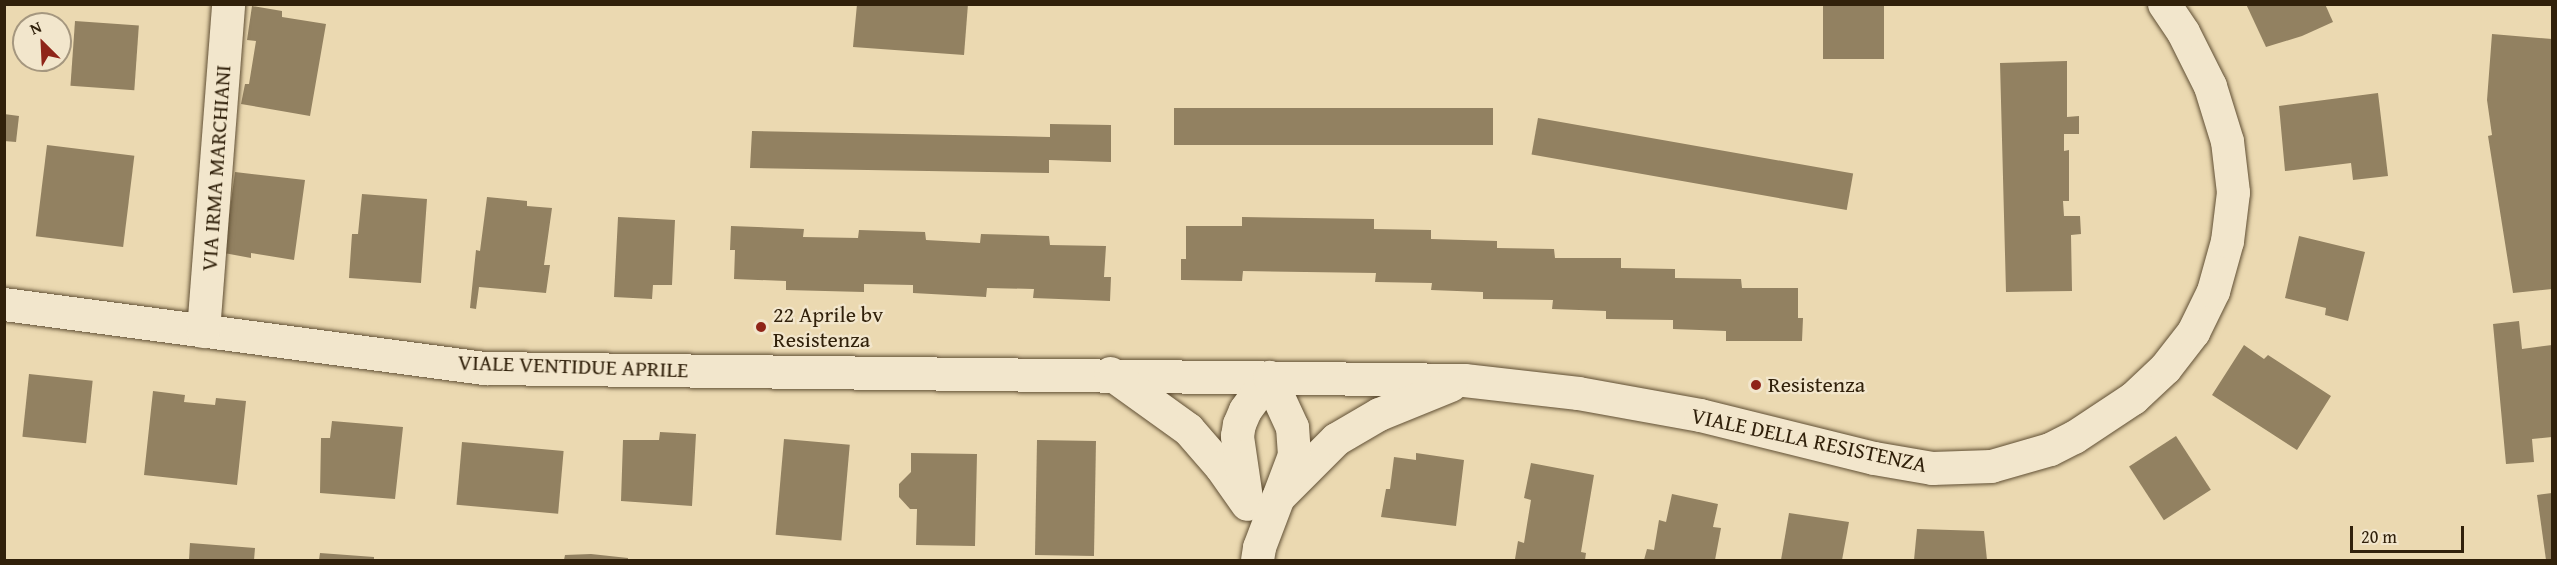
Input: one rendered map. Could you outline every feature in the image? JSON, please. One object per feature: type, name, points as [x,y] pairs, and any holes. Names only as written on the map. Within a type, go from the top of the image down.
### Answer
[{"type":"street","name":"VIA IRMA MARCHIANI","points":[[203,331],[228,4]]},
{"type":"street","name":"VIALE DELLA RESISTENZA","points":[[1269,377],[1464,380],[1578,393],[1689,413],[1874,458],[1932,468],[1991,466],[2050,449],[2074,437],[2133,398],[2165,368],[2193,332],[2208,301],[2227,241],[2233,192],[2227,141],[2210,86],[2183,32],[2164,4]]},
{"type":"street","name":"VIALE VENTIDUE APRILE","points":[[4,304],[485,368],[1110,373],[1269,377]]},
{"type":"street","points":[[1110,373],[1188,429],[1221,466],[1262,500]]},
{"type":"street","name":"VIALE DELLA RESISTENZA","points":[[1262,500],[1294,455],[1292,427],[1269,377]]},
{"type":"street","name":"VIALE DELLA RESISTENZA","points":[[1258,554],[1262,500],[1237,436],[1239,424],[1249,404],[1269,377]]},
{"type":"street","name":"VIALE DELLA RESISTENZA","points":[[1262,500],[1336,439],[1379,414],[1464,380]]},
{"type":"building","points":[[857,4],[968,4],[964,55],[853,47]]},
{"type":"building","points":[[1823,4],[1884,4],[1884,59],[1823,59]]},
{"type":"building","points":[[2246,4],[2325,4],[2333,22],[2302,36],[2266,47]]},
{"type":"building","points":[[252,6],[282,11],[282,17],[326,24],[310,116],[241,104],[245,84],[249,84],[256,41],[247,40]]},
{"type":"building","points":[[75,21],[139,25],[134,90],[70,86]]},
{"type":"building","points":[[2492,34],[2552,39],[2552,289],[2513,293],[2488,136],[2492,135],[2487,100]]},
{"type":"building","points":[[2067,61],[2067,117],[2079,116],[2079,134],[2064,134],[2064,151],[2069,150],[2069,201],[2063,201],[2064,216],[2080,216],[2081,234],[2071,235],[2072,291],[2006,292],[2000,63]]},
{"type":"building","points":[[2378,93],[2388,176],[2353,180],[2351,163],[2285,171],[2279,106]]},
{"type":"building","points":[[1174,108],[1493,108],[1493,145],[1174,145]]},
{"type":"building","points":[[4,114],[19,116],[16,142],[4,141]]},
{"type":"building","points":[[1538,118],[1853,174],[1847,210],[1532,154]]},
{"type":"building","points":[[1050,124],[1111,125],[1111,162],[1049,160],[1049,173],[750,168],[752,131],[1050,137]]},
{"type":"building","points":[[47,145],[134,156],[123,247],[36,236]]},
{"type":"building","points":[[235,172],[305,180],[294,260],[251,253],[251,258],[224,253]]},
{"type":"building","points":[[362,194],[427,199],[421,283],[349,278],[352,234],[358,234]]},
{"type":"building","points":[[487,197],[527,201],[527,206],[552,208],[544,265],[550,265],[546,293],[479,287],[476,309],[470,308],[476,250],[480,251]]},
{"type":"building","points":[[618,217],[675,220],[672,285],[653,285],[652,299],[614,297]]},
{"type":"building","points":[[1242,217],[1374,219],[1374,229],[1431,230],[1431,239],[1497,241],[1497,248],[1554,249],[1555,258],[1621,258],[1621,268],[1675,269],[1675,278],[1741,279],[1742,288],[1798,288],[1798,318],[1803,318],[1802,341],[1726,341],[1726,331],[1673,329],[1673,320],[1606,319],[1606,311],[1552,309],[1553,300],[1483,299],[1483,292],[1431,290],[1432,283],[1375,282],[1376,273],[1243,271],[1242,281],[1181,280],[1181,259],[1186,259],[1186,226],[1242,226]]},
{"type":"building","points":[[731,226],[804,229],[803,237],[858,238],[859,230],[925,232],[926,240],[980,243],[981,234],[1049,236],[1050,245],[1106,246],[1104,277],[1111,277],[1110,301],[1033,298],[1034,289],[987,288],[986,297],[913,293],[913,285],[864,284],[864,292],[786,290],[786,281],[734,279],[735,250],[730,250]]},
{"type":"building","points":[[2299,236],[2365,252],[2348,321],[2325,315],[2326,308],[2285,298]]},
{"type":"building","points":[[2519,321],[2522,349],[2552,345],[2552,437],[2532,439],[2534,462],[2506,464],[2493,324]]},
{"type":"building","points":[[2244,345],[2264,359],[2268,355],[2331,396],[2297,450],[2212,395]]},
{"type":"building","points":[[29,374],[93,381],[86,443],[22,437]]},
{"type":"building","points":[[153,391],[185,395],[184,402],[215,405],[216,398],[246,401],[237,485],[144,475]]},
{"type":"building","points":[[332,421],[403,427],[395,499],[320,493],[321,438],[330,438]]},
{"type":"building","points":[[660,432],[696,434],[692,506],[621,501],[623,440],[659,440]]},
{"type":"building","points":[[2176,436],[2211,490],[2164,520],[2129,466]]},
{"type":"building","points":[[784,439],[850,445],[841,540],[776,535]]},
{"type":"building","points":[[1037,440],[1096,441],[1094,556],[1035,555]]},
{"type":"building","points":[[462,442],[564,451],[558,514],[457,505]]},
{"type":"building","points":[[911,453],[977,454],[975,546],[916,545],[917,509],[910,509],[899,497],[899,484],[911,472]]},
{"type":"building","points":[[1416,453],[1464,460],[1456,526],[1381,517],[1386,489],[1390,489],[1394,457],[1416,460]]},
{"type":"building","points":[[1531,463],[1594,475],[1581,552],[1586,553],[1585,560],[1515,559],[1518,541],[1524,543],[1531,500],[1524,498]]},
{"type":"building","points":[[2552,493],[2552,560],[2546,560],[2537,495]]},
{"type":"building","points":[[1672,494],[1718,504],[1713,527],[1721,528],[1715,560],[1644,560],[1647,549],[1654,550],[1659,520],[1666,522]]},
{"type":"building","points":[[1789,513],[1849,522],[1842,560],[1781,560]]},
{"type":"building","points":[[1917,529],[1984,531],[1987,560],[1914,560]]},
{"type":"building","points":[[190,543],[255,548],[254,560],[189,560]]},
{"type":"building","points":[[320,553],[374,557],[374,560],[319,560]]},
{"type":"building","points":[[591,554],[628,558],[628,560],[564,560],[565,555]]},
{"type":"place","name":"22 Aprile bv Resistenza","points":[[761,327]]},
{"type":"place","name":"Resistenza","points":[[1756,385]]}]
